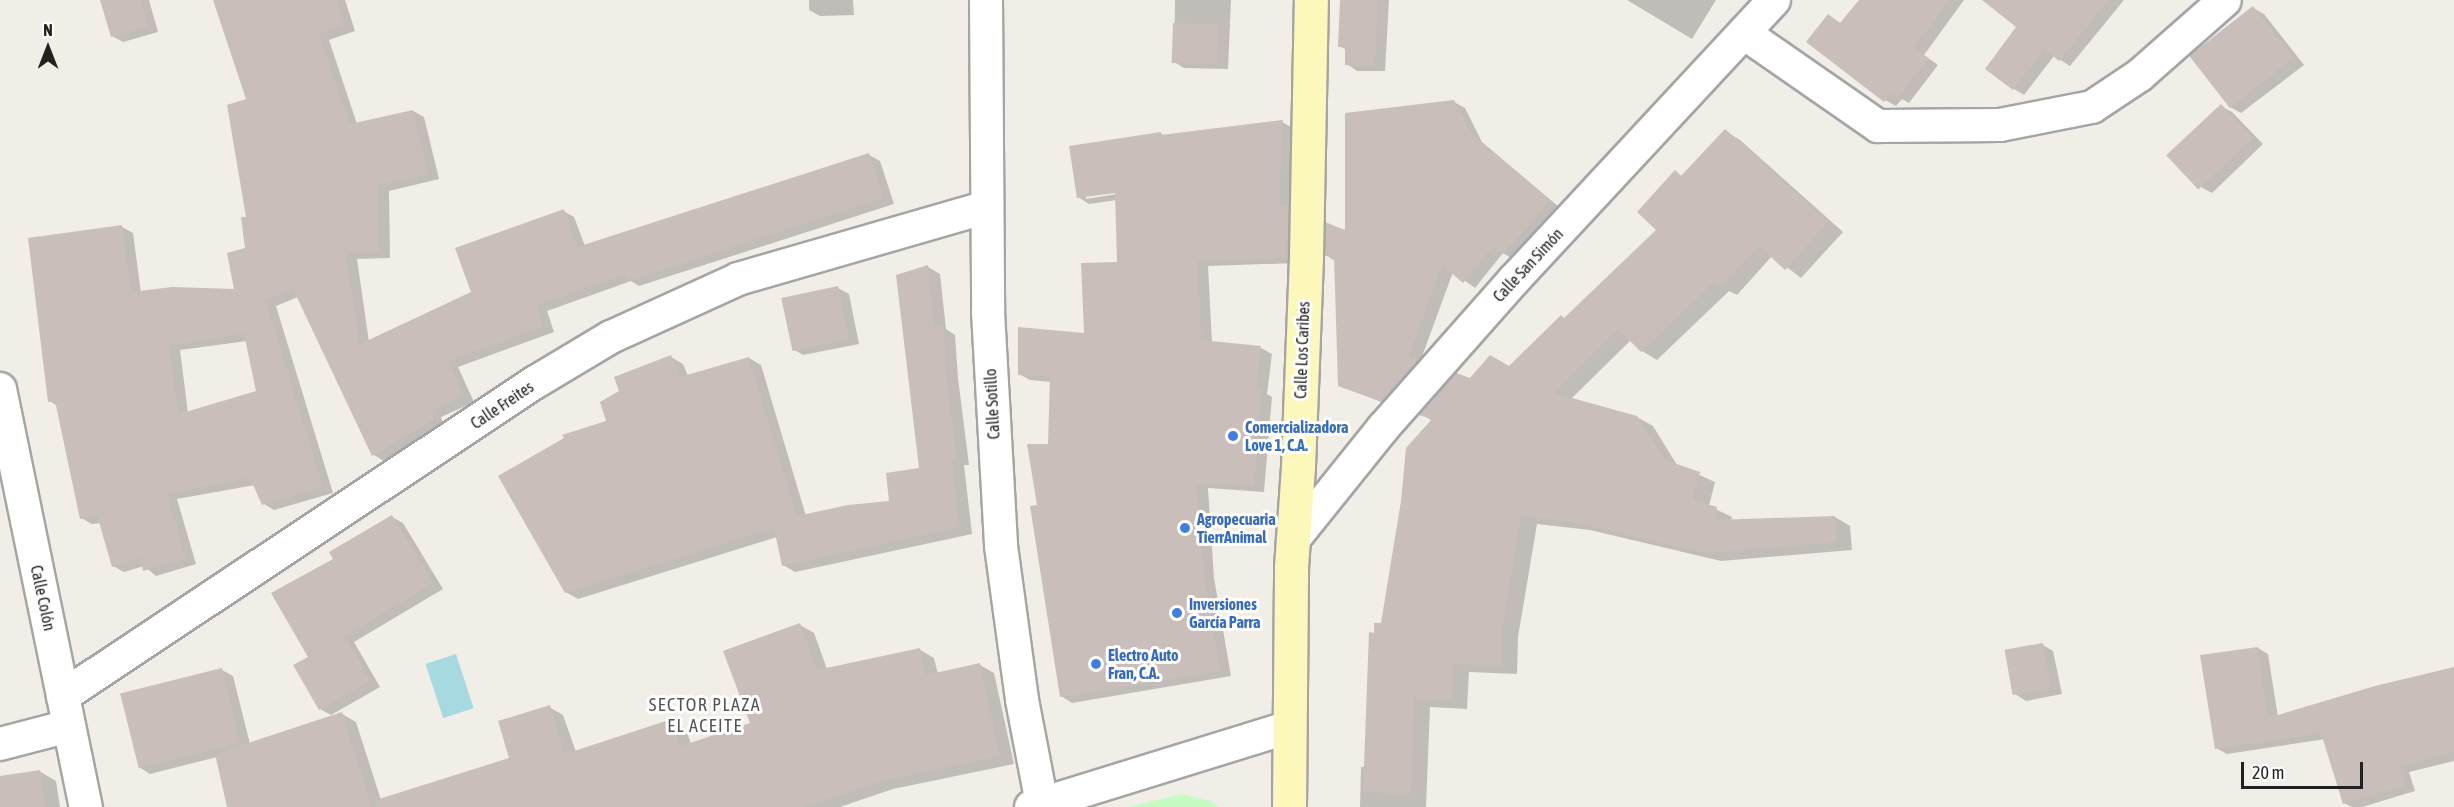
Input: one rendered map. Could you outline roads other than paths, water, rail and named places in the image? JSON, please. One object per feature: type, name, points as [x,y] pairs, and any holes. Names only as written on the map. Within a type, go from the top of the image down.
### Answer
[{"type":"street","name":"Calle Sotillo","points":[[986,0],[988,312],[1001,546],[1037,805]]},
{"type":"street","name":"Calle Los Caribes","points":[[1288,807],[1293,540],[1306,255],[1311,0]]},
{"type":"street","name":"Calle San Simón","points":[[1293,540],[1383,428],[1506,289],[1774,0]]},
{"type":"street","points":[[1744,33],[1878,126],[2000,125],[2092,107],[2140,75],[2225,0]]},
{"type":"street","name":"Calle Freites","points":[[0,744],[66,711],[534,383],[611,337],[738,279],[987,207]]},
{"type":"street","name":"Calle Colón","points":[[0,389],[86,807]]},
{"type":"street","points":[[1037,805],[1288,727]]},
{"type":"water","points":[[456,654],[474,708],[443,718],[426,664]]},
{"type":"place","name":"Comercializadora Love 1, C.A.","points":[[1233,436]]},
{"type":"place","name":"Agropecuaria TierrAnimal","points":[[1185,528]]},
{"type":"place","name":"Inversiones García Parra","points":[[1177,613]]},
{"type":"place","name":"Electro Auto Fran, C.A.","points":[[1096,664]]},
{"type":"district","name":"SECTOR PLAZA EL ACEITE","points":[[705,716]]}]
